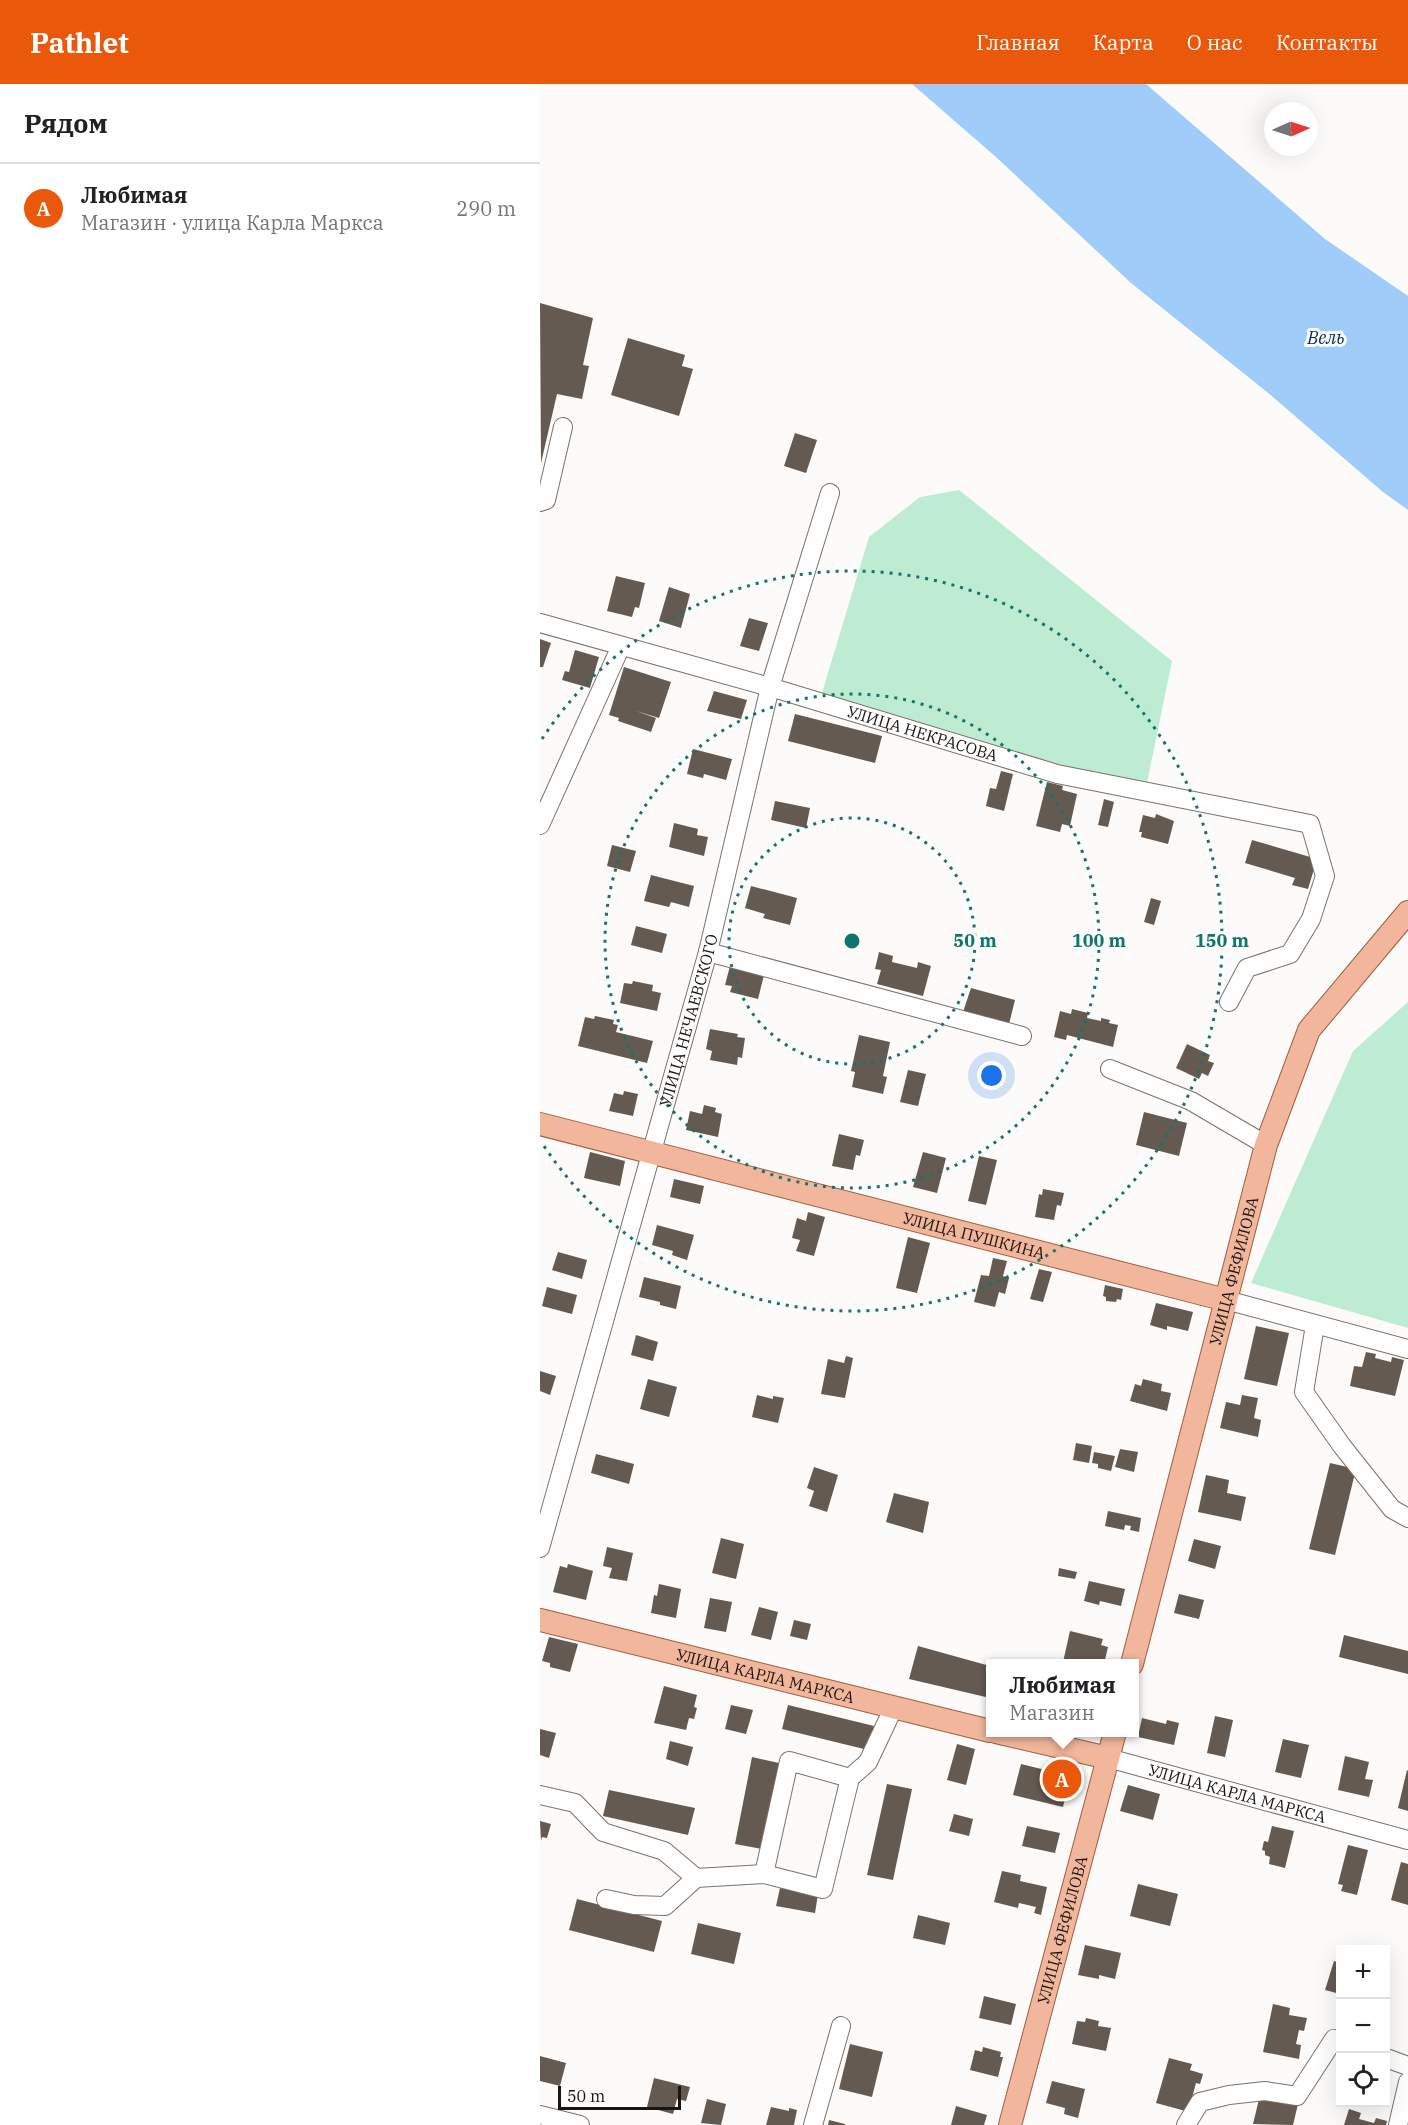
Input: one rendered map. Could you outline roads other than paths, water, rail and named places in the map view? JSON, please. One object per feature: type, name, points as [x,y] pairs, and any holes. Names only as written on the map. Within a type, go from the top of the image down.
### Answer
[{"type":"main road","name":"УЛИЦА ФЕФИЛОВА","points":[[1133,1659],[1266,1145],[1309,1030],[1408,912]]},
{"type":"main road","name":"УЛИЦА ПУШКИНА","points":[[540,1124],[1226,1299]]},
{"type":"main road","name":"УЛИЦА КАРЛА МАРКСА","points":[[540,1620],[893,1709],[986,1730]]},
{"type":"main road","name":"УЛИЦА КАРЛА МАРКСА","points":[[1018,1737],[1108,1758]]},
{"type":"main road","name":"УЛИЦА ФЕФИЛОВА","points":[[1010,2125],[1114,1737]]},
{"type":"street","points":[[540,502],[546,500],[563,427]]},
{"type":"street","name":"УЛИЦА НЕЧАЕВСКОГО","points":[[540,1548],[708,952],[770,687],[830,493]]},
{"type":"street","name":"УЛИЦА НЕКРАСОВА","points":[[540,623],[770,687],[1057,774],[1310,824],[1325,876],[1311,919],[1290,954],[1247,968],[1229,1002]]},
{"type":"street","points":[[540,825],[621,646]]},
{"type":"street","points":[[708,952],[1022,1036]]},
{"type":"street","points":[[1110,1069],[1191,1101],[1266,1145]]},
{"type":"street","name":"УЛИЦА ПУШКИНА","points":[[1226,1299],[1408,1349]]},
{"type":"street","points":[[1315,1324],[1304,1392],[1342,1446],[1392,1509],[1408,1518]]},
{"type":"street","points":[[606,1899],[634,1905],[665,1906],[696,1878],[764,1874],[823,1889],[850,1778],[868,1762],[893,1709]]},
{"type":"street","name":"УЛИЦА КАРЛА МАРКСА","points":[[1108,1758],[1408,1840]]},
{"type":"street","points":[[764,1874],[789,1761],[850,1778]]},
{"type":"street","points":[[540,1795],[575,1803],[603,1832],[664,1851],[696,1878]]},
{"type":"street","points":[[813,2125],[841,2026]]},
{"type":"street","points":[[1186,2125],[1200,2102],[1219,2097],[1265,2091],[1297,2096],[1334,2038],[1336,2039]]},
{"type":"street","points":[[1390,2059],[1408,2066]]},
{"type":"street","points":[[1398,2125],[1408,2082]]},
{"type":"street","points":[[540,2115],[580,2125]]},
{"type":"water","name":"Вель","points":[[912,84],[1146,84],[1325,239],[1408,296],[1408,510],[1383,492],[1267,392],[1131,283],[996,157]]},
{"type":"place","name":"Любимая","points":[[1062,1779]]}]
